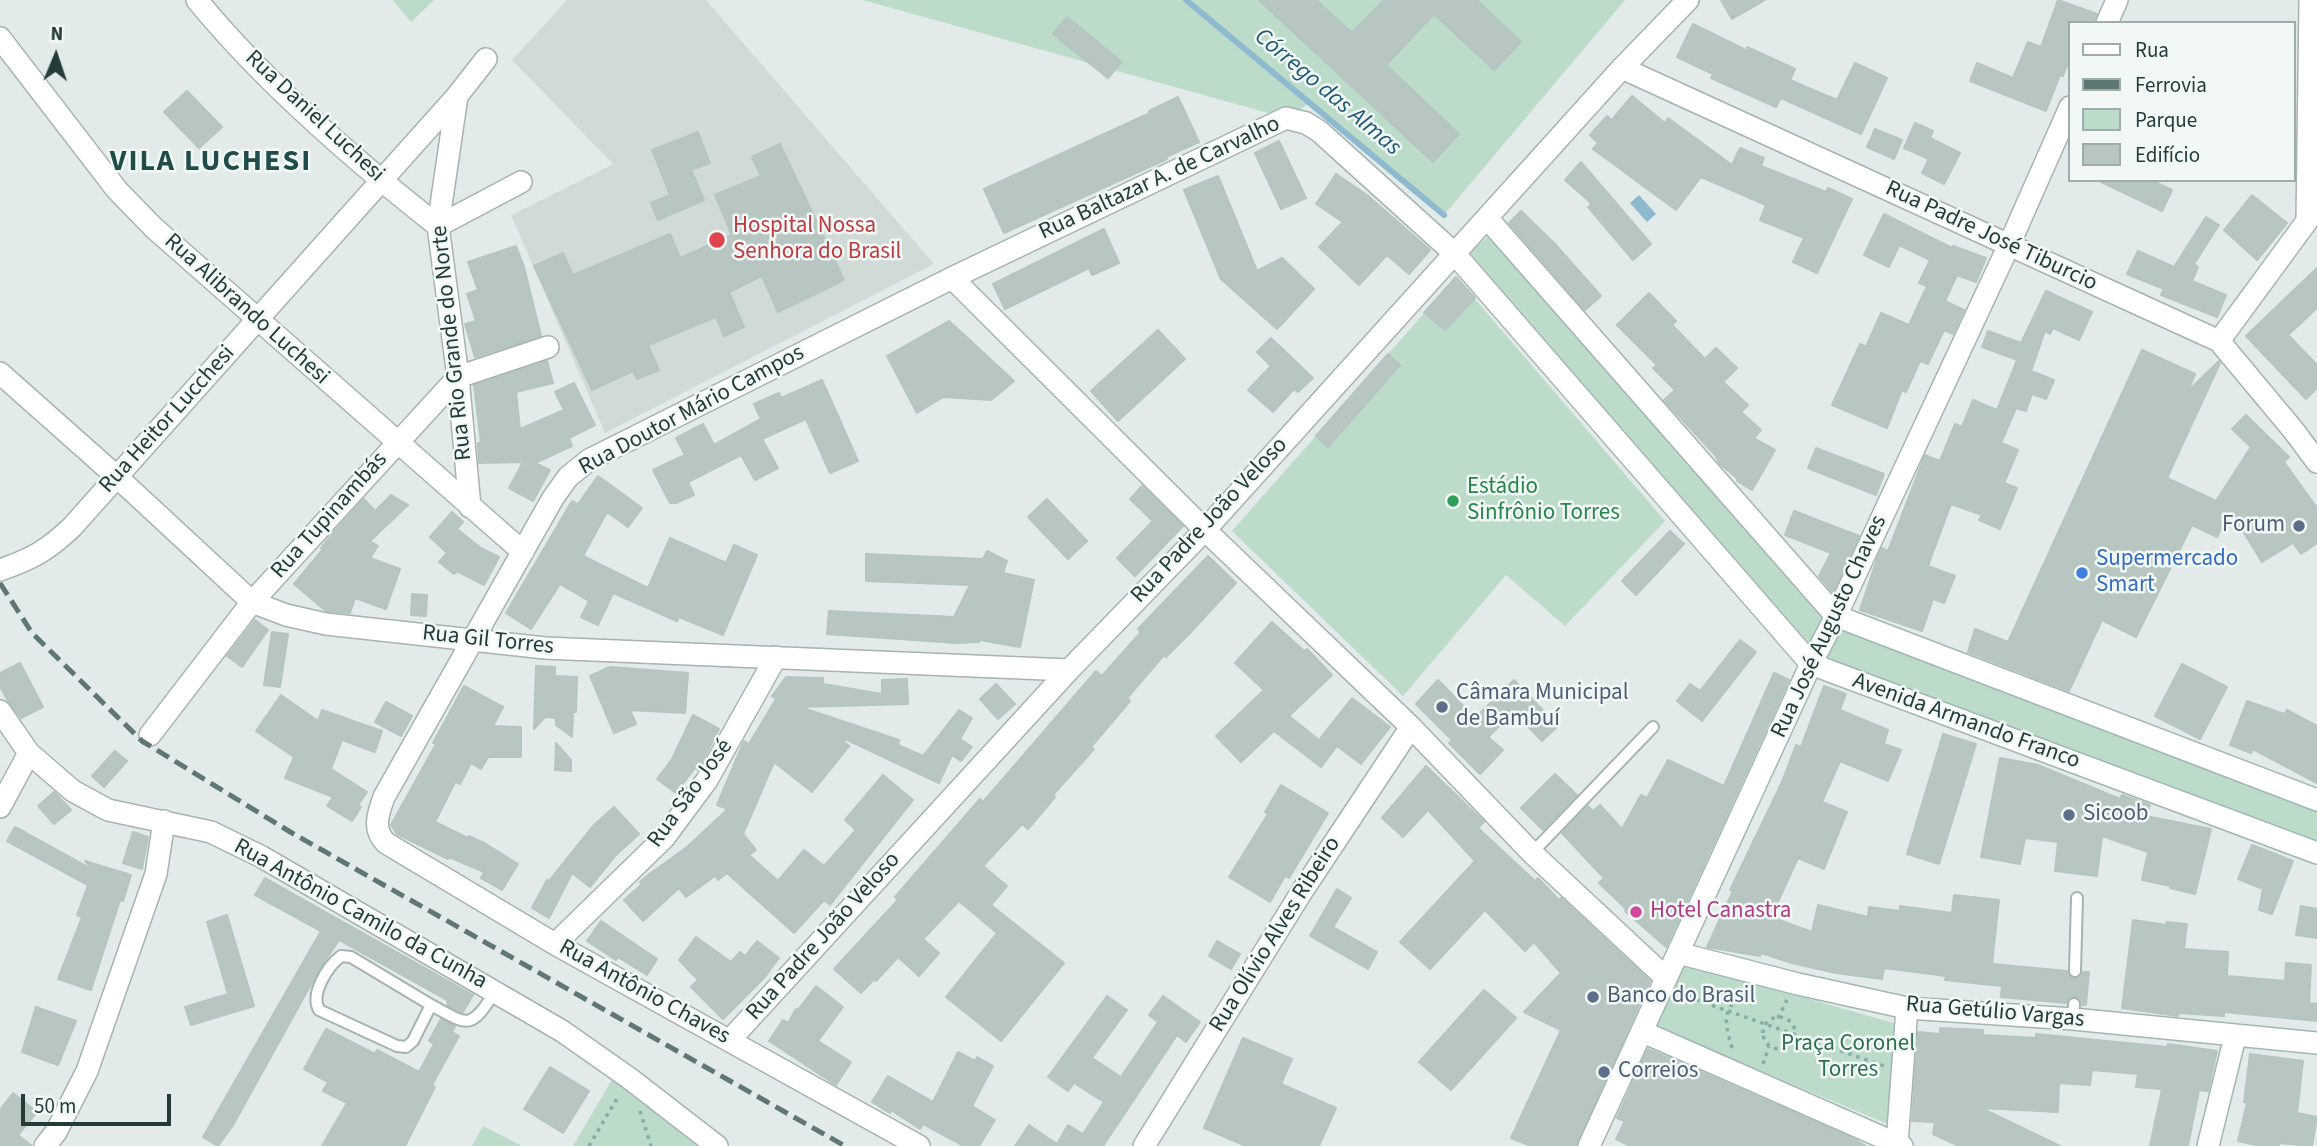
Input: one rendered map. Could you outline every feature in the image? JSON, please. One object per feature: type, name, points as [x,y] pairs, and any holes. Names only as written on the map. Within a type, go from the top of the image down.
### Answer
[{"type":"street","name":"Rua Daniel Luchesi","points":[[197,0],[271,79],[379,180],[438,226]]},
{"type":"street","name":"Rua Padre João Veloso","points":[[729,1041],[1069,670],[1205,530],[1622,68],[1688,0]]},
{"type":"street","points":[[2108,21],[2117,0]]},
{"type":"street","points":[[2218,341],[2312,221],[2311,0]]},
{"type":"street","name":"Rua Alibrando Luchesi","points":[[0,38],[117,190],[154,228],[523,552]]},
{"type":"street","name":"Rua Heitor Lucchesi","points":[[0,570],[50,548],[258,320],[379,180],[457,96],[486,59]]},
{"type":"street","name":"Rua Padre José Tiburcio","points":[[1622,68],[2218,341],[2317,462]]},
{"type":"street","name":"Rua Rio Grande do Norte","points":[[457,96],[438,226],[458,377],[470,507]]},
{"type":"street","name":"Rua José Augusto Chaves","points":[[1589,1146],[1643,1032],[1671,984],[1678,953],[2009,245],[2068,112]]},
{"type":"street","name":"Rua Baltazar A. de Carvalho","points":[[952,278],[1286,118],[1306,123],[1319,131],[1454,253]]},
{"type":"street","points":[[438,226],[521,182]]},
{"type":"street","points":[[1487,218],[1836,616],[2317,800]]},
{"type":"street","name":"Avenida Armando Franco","points":[[1454,253],[1811,664],[2317,853]]},
{"type":"street","points":[[952,278],[1205,530],[1411,727],[1532,853],[1671,984]]},
{"type":"street","name":"Rua Doutor Mário Campos","points":[[377,829],[378,813],[384,797],[553,498],[568,477],[589,460],[952,278]]},
{"type":"street","name":"Rua Tupinambás","points":[[150,735],[252,602],[458,377],[548,346]]},
{"type":"street","name":"Rua Gil Torres","points":[[0,373],[116,475],[252,602],[286,615],[326,624],[545,648],[1069,670]]},
{"type":"street","name":"Rua São José","points":[[555,944],[664,838],[714,768],[776,657]]},
{"type":"street","name":"Rua Antônio Camilo da Cunha","points":[[0,711],[29,753],[73,791],[108,810],[211,832],[262,857],[562,1031],[629,1078],[717,1146]]},
{"type":"street","name":"Rua Olívio Alves Ribeiro","points":[[1154,1144],[1301,893],[1411,727]]},
{"type":"street","points":[[0,807],[29,753]]},
{"type":"street","points":[[46,1146],[56,1132],[86,1071],[156,874],[164,821]]},
{"type":"street","name":"Rua Antônio Chaves","points":[[377,829],[386,843],[555,944],[919,1146]]},
{"type":"street","name":"Rua Getúlio Vargas","points":[[1678,953],[1751,985],[1907,1008],[2073,1011],[2235,1037],[2317,1044]]},
{"type":"street","points":[[1643,1032],[1899,1145],[1907,1008]]},
{"type":"street","points":[[2208,1146],[2235,1037]]},
{"type":"lane","points":[[1532,853],[1653,727]]},
{"type":"lane","points":[[2075,971],[2077,898]]},
{"type":"lane","points":[[431,1005],[413,1041],[406,1047],[397,1046],[319,1010],[315,1003],[316,994],[335,961],[341,956],[351,957],[460,1021],[470,1022],[476,1018],[495,992]]},
{"type":"path","points":[[1671,984],[1682,995],[1894,1069]]},
{"type":"path","points":[[1671,984],[1682,995]]},
{"type":"path","points":[[1734,986],[1751,985]]},
{"type":"path","points":[[1720,1044],[1732,1050],[1725,1023],[1727,1011],[1733,1001],[1751,985]]},
{"type":"path","points":[[1678,1004],[1682,995]]},
{"type":"path","points":[[1776,997],[1799,1003]]},
{"type":"path","points":[[1773,1018],[1784,1018],[1792,1024],[1795,1034],[1786,1048],[1777,1049],[1769,1047],[1762,1032],[1765,1024],[1773,1018]]},
{"type":"path","points":[[1753,1059],[1763,1063]]},
{"type":"path","points":[[589,1146],[629,1078]]},
{"type":"shaded area","name":"Hospital Nossa Senhora do Brasil","points":[[567,0],[706,0],[934,264],[605,433],[511,215],[613,164],[512,60]]},
{"type":"green space","points":[[393,0],[434,0],[411,22]]},
{"type":"green space","points":[[863,0],[1625,0],[1444,215],[1310,103],[1286,118]]},
{"type":"green space","points":[[1490,235],[1831,620],[1810,649],[1466,256]]},
{"type":"green space","name":"Estádio Sinfrônio Torres","points":[[1456,277],[1665,521],[1565,626],[1506,575],[1403,696],[1232,531]]},
{"type":"green space","points":[[1840,627],[2317,806],[2317,845],[1823,659]]},
{"type":"green space","name":"Praça Coronel Torres","points":[[1682,963],[1897,1024],[1890,1125],[1655,1027]]},
{"type":"green space","points":[[613,1078],[706,1146],[573,1146]]},
{"type":"green space","points":[[483,1126],[522,1146],[472,1146]]},
{"type":"water","points":[[1639,195],[1656,214],[1647,222],[1630,203]]},
{"type":"building","points":[[1259,0],[1316,0],[1352,33],[1384,0],[1477,0],[1521,42],[1494,70],[1434,14],[1386,65],[1459,134],[1433,162]]},
{"type":"building","points":[[1721,0],[1765,0],[1732,19]]},
{"type":"building","points":[[2058,0],[2097,14],[2095,21],[2068,21],[2068,63],[2063,76],[2060,75],[2046,111],[1970,81],[1977,63],[2013,78],[2028,42],[2041,47]]},
{"type":"building","points":[[1067,17],[1122,62],[1108,78],[1053,34]]},
{"type":"building","points":[[1693,24],[1750,52],[1747,47],[1795,69],[1790,80],[1837,100],[1855,63],[1887,78],[1861,134],[1781,98],[1776,107],[1711,78],[1713,74],[1677,57]]},
{"type":"building","points":[[187,91],[222,127],[199,148],[164,112]]},
{"type":"building","points":[[1632,96],[1665,123],[1668,118],[1732,165],[1740,148],[1764,158],[1761,166],[1826,192],[1828,188],[1852,199],[1817,273],[1793,262],[1804,238],[1760,220],[1766,205],[1701,177],[1676,210],[1593,149],[1598,143],[1590,135],[1607,116],[1612,120]]},
{"type":"building","points":[[1178,97],[1199,142],[1004,233],[984,189],[1150,113],[1149,111]]},
{"type":"building","points":[[1915,123],[1933,131],[1930,138],[1960,153],[1944,184],[1922,173],[1929,159],[1904,148]]},
{"type":"building","points":[[1875,129],[1902,140],[1894,159],[1867,147]]},
{"type":"building","points":[[698,132],[710,163],[691,170],[704,200],[658,220],[651,203],[670,195],[652,150]]},
{"type":"building","points":[[1279,141],[1306,198],[1281,209],[1255,153]]},
{"type":"building","points":[[780,144],[844,280],[778,312],[762,276],[729,292],[744,327],[724,336],[716,317],[648,345],[659,370],[637,379],[633,371],[592,390],[534,266],[563,253],[573,275],[670,234],[680,258],[732,235],[715,195],[761,176],[752,157]]},
{"type":"building","points":[[1581,162],[1651,244],[1633,260],[1588,207],[1592,204],[1565,180]]},
{"type":"building","points":[[1336,174],[1367,195],[1430,250],[1409,274],[1387,255],[1359,285],[1319,247],[1343,222],[1316,204]]},
{"type":"building","points":[[1218,176],[1257,271],[1282,258],[1314,289],[1277,329],[1221,279],[1184,190]]},
{"type":"building","points":[[2101,182],[2155,182],[2172,190],[2162,211]]},
{"type":"building","points":[[2252,195],[2287,223],[2257,260],[2224,230]]},
{"type":"building","points":[[1521,211],[1555,244],[1601,296],[1585,310],[1509,223]]},
{"type":"building","points":[[1884,214],[1952,248],[1953,246],[1986,258],[1976,282],[1957,275],[1945,301],[1964,310],[1953,334],[1944,330],[1928,364],[1920,361],[1906,392],[1902,390],[1887,428],[1832,405],[1860,344],[1866,347],[1881,313],[1909,325],[1927,286],[1919,283],[1930,260],[1899,245],[1889,267],[1864,255]]},
{"type":"building","points":[[2206,217],[2219,225],[2194,264],[2198,267],[2192,281],[2226,295],[2217,317],[2161,295],[2164,289],[2127,274],[2138,251],[2174,267]]},
{"type":"building","points":[[1104,229],[1119,263],[1092,275],[1089,268],[1005,309],[993,284]]},
{"type":"building","points":[[516,246],[541,336],[475,357],[465,324],[476,321],[467,294],[478,290],[468,262]]},
{"type":"building","points":[[2317,268],[2317,308],[2288,335],[2317,365],[2317,388],[2306,399],[2246,336]]},
{"type":"building","points":[[1456,277],[1475,298],[1445,330],[1424,313]]},
{"type":"building","points":[[2046,291],[2092,312],[2079,340],[2053,328],[2050,334],[2045,331],[2031,371],[2054,380],[2046,399],[2032,394],[2026,411],[2016,408],[2001,443],[2018,450],[2004,483],[2017,488],[2000,529],[1979,520],[1982,515],[1951,504],[1928,566],[1955,576],[1944,603],[1933,599],[1922,631],[1860,610],[1877,559],[1882,548],[1888,551],[1925,455],[1940,461],[1955,424],[1962,427],[1973,400],[1997,410],[2017,360],[1982,347],[1988,331],[2021,343]]},
{"type":"building","points":[[1649,293],[1676,321],[1672,325],[1705,359],[1716,348],[1737,368],[1723,382],[1748,405],[1741,412],[1761,430],[1754,438],[1775,450],[1752,490],[1737,481],[1738,479],[1719,463],[1716,456],[1664,400],[1675,390],[1653,368],[1657,365],[1617,325]]},
{"type":"building","points":[[949,321],[1014,381],[991,400],[943,397],[917,413],[887,356]]},
{"type":"building","points":[[1158,330],[1185,359],[1118,421],[1091,391]]},
{"type":"building","points":[[1271,338],[1313,378],[1298,392],[1294,389],[1273,412],[1248,390],[1271,366],[1257,352]]},
{"type":"building","points":[[2142,350],[2195,374],[2188,391],[2219,361],[2220,363],[2167,478],[2216,501],[2251,447],[2232,429],[2246,415],[2289,457],[2284,462],[2317,508],[2317,543],[2301,554],[2293,543],[2262,562],[2230,510],[2217,537],[2192,525],[2136,637],[2102,620],[2069,691],[1968,652],[1975,629],[2008,642]]},
{"type":"building","points":[[1388,354],[1400,365],[1328,447],[1316,436]]},
{"type":"building","points":[[547,361],[553,383],[516,392],[520,429],[564,410],[555,392],[574,383],[595,425],[569,438],[572,446],[535,463],[550,470],[533,501],[509,488],[523,462],[479,463],[478,443],[481,443],[474,385]]},
{"type":"building","points":[[822,380],[858,461],[830,473],[806,419],[762,439],[778,468],[755,480],[741,455],[688,482],[694,495],[670,503],[653,470],[685,455],[676,438],[703,424],[714,445],[761,419],[754,404],[779,393],[781,398]]},
{"type":"building","points":[[1816,448],[1884,474],[1876,495],[1808,468]]},
{"type":"building","points":[[598,476],[642,508],[628,527],[607,512],[583,556],[648,588],[670,538],[726,563],[734,545],[757,555],[723,635],[679,617],[677,621],[613,593],[598,625],[581,617],[589,601],[560,584],[531,629],[506,613],[572,501],[578,504]]},
{"type":"building","points":[[1142,486],[1183,526],[1135,576],[1117,558],[1153,521],[1130,499]]},
{"type":"building","points":[[391,495],[408,505],[370,541],[378,546],[370,558],[400,569],[386,609],[355,598],[350,613],[326,611],[294,584],[323,549],[321,548],[327,540],[364,499],[375,511]]},
{"type":"building","points":[[1047,499],[1087,541],[1068,559],[1028,517]]},
{"type":"building","points":[[1794,511],[1859,536],[1833,592],[1819,576],[1831,553],[1785,535]]},
{"type":"building","points":[[452,512],[463,522],[457,529],[481,548],[499,557],[484,585],[457,571],[454,574],[439,562],[447,553],[430,537]]},
{"type":"building","points":[[1670,531],[1684,544],[1636,595],[1622,581]]},
{"type":"building","points":[[987,551],[1007,561],[1003,573],[1034,580],[1020,647],[980,640],[957,643],[827,634],[829,611],[954,617],[970,585],[866,581],[866,554],[983,559]]},
{"type":"building","points":[[1208,556],[1236,583],[1166,657],[1164,655],[1127,698],[1130,701],[1091,747],[1094,749],[1053,795],[1055,797],[1028,829],[1022,824],[983,866],[1007,886],[991,905],[1064,963],[1001,1041],[946,997],[997,933],[959,901],[923,939],[939,953],[919,976],[898,957],[861,993],[834,969],[898,900],[895,897],[980,799],[983,802],[1096,671],[1102,676],[1141,632],[1138,629]]},
{"type":"building","points":[[412,594],[427,595],[426,616],[411,615]]},
{"type":"building","points":[[255,620],[268,630],[242,667],[227,656]]},
{"type":"building","points":[[1272,622],[1304,651],[1307,649],[1332,675],[1289,716],[1319,740],[1352,698],[1390,727],[1361,764],[1337,746],[1321,767],[1274,731],[1241,762],[1216,736],[1264,690],[1235,663]]},
{"type":"building","points":[[272,632],[288,634],[280,687],[264,685]]},
{"type":"building","points":[[1740,640],[1756,652],[1702,721],[1677,701],[1690,684],[1700,691]]},
{"type":"building","points":[[20,663],[43,707],[21,718],[0,686],[0,673]]},
{"type":"building","points":[[2182,664],[2227,687],[2200,739],[2155,716]]},
{"type":"building","points":[[536,666],[555,667],[555,676],[577,677],[572,737],[556,725],[556,718],[545,717],[534,729]]},
{"type":"building","points":[[610,667],[688,673],[685,713],[630,710],[636,724],[614,733],[590,676]]},
{"type":"building","points":[[1774,673],[1789,680],[1666,947],[1625,911],[1599,883],[1604,878],[1562,833],[1588,806],[1593,811],[1600,805],[1622,829],[1641,795],[1647,798],[1668,760],[1724,786]]},
{"type":"building","points":[[786,677],[823,678],[823,684],[882,694],[882,680],[907,679],[908,704],[800,707],[899,740],[898,745],[923,756],[959,710],[972,718],[960,739],[972,747],[961,761],[952,755],[939,783],[845,739],[844,742],[849,746],[812,792],[774,762],[743,834],[756,850],[749,855],[778,881],[804,850],[824,866],[856,830],[845,820],[883,775],[913,800],[830,905],[824,900],[794,933],[727,873],[718,880],[715,876],[686,897],[679,888],[643,921],[624,900],[648,875],[687,847],[728,809],[717,805],[744,741],[749,744],[776,699],[772,696]]},
{"type":"building","points":[[1438,680],[1475,718],[1514,680],[1558,726],[1542,741],[1514,712],[1488,737],[1503,750],[1480,774],[1449,743],[1452,740],[1416,704]]},
{"type":"building","points":[[996,684],[1015,704],[998,719],[980,699]]},
{"type":"building","points":[[464,686],[503,707],[493,726],[521,727],[521,757],[488,757],[481,769],[471,763],[460,784],[455,782],[435,822],[486,844],[518,864],[502,890],[481,878],[484,872],[449,857],[448,859],[397,834],[391,825],[436,744],[433,743]]},
{"type":"building","points":[[1824,686],[1846,694],[1840,710],[1888,730],[1884,744],[1901,750],[1888,781],[1840,761],[1822,802],[1847,812],[1824,869],[1798,858],[1771,917],[1812,932],[1818,905],[1868,917],[1869,907],[1900,911],[1900,906],[1952,913],[1954,895],[1999,900],[1992,964],[2067,971],[2074,979],[2079,978],[2083,972],[2089,972],[2086,1005],[2082,1005],[2081,1000],[2075,996],[2070,997],[2066,1003],[2001,997],[2002,986],[1945,980],[1946,976],[1884,968],[1882,979],[1836,973],[1761,953],[1760,956],[1707,947],[1733,891],[1730,890],[1782,782],[1796,745],[1801,747]]},
{"type":"building","points":[[281,695],[318,721],[322,710],[382,731],[375,752],[342,740],[331,769],[367,792],[352,821],[327,806],[333,797],[285,778],[294,757],[256,731]]},
{"type":"building","points":[[2247,701],[2284,714],[2287,710],[2317,726],[2317,783],[2253,749],[2251,753],[2230,745]]},
{"type":"building","points":[[386,702],[412,716],[401,736],[375,722]]},
{"type":"building","points":[[693,715],[719,729],[698,770],[695,768],[676,793],[657,779],[672,759]]},
{"type":"building","points":[[1943,734],[1976,744],[1939,864],[1907,854]]},
{"type":"building","points":[[556,743],[571,760],[571,771],[555,770]]},
{"type":"building","points":[[115,751],[127,761],[104,787],[92,776]]},
{"type":"building","points":[[2000,758],[2038,765],[2120,799],[2122,795],[2150,805],[2146,816],[2211,829],[2195,894],[2142,880],[2148,852],[2102,836],[2097,876],[2055,871],[2058,842],[2025,838],[2020,864],[1981,857]]},
{"type":"building","points":[[1426,766],[1484,822],[1478,828],[1535,881],[1538,878],[1559,900],[1561,898],[1650,981],[1576,1146],[1531,1146],[1511,1138],[1561,1030],[1524,1012],[1561,973],[1534,942],[1525,951],[1485,910],[1430,969],[1400,942],[1475,861],[1428,810],[1403,837],[1382,818]]},
{"type":"building","points":[[1555,774],[1577,795],[1543,830],[1521,808]]},
{"type":"building","points":[[1281,785],[1328,813],[1289,878],[1285,876],[1270,902],[1229,877],[1268,814],[1265,812]]},
{"type":"building","points":[[54,792],[71,810],[54,824],[38,806]]},
{"type":"building","points":[[614,807],[639,834],[615,856],[590,887],[572,873],[549,918],[532,908],[547,880],[549,881],[594,825]]},
{"type":"building","points":[[15,827],[93,870],[85,861],[131,875],[123,901],[120,900],[91,990],[58,979],[82,917],[77,915],[88,885],[7,841]]},
{"type":"building","points":[[133,832],[148,837],[142,869],[123,863]]},
{"type":"building","points":[[2252,845],[2293,861],[2272,914],[2259,910],[2263,889],[2238,879]]},
{"type":"building","points":[[265,878],[473,995],[463,1012],[457,1010],[448,1006],[447,1000],[339,940],[319,970],[233,1125],[218,1146],[203,1137],[321,931],[255,895]]},
{"type":"building","points":[[1337,889],[1351,898],[1333,927],[1377,952],[1368,969],[1310,936]]},
{"type":"building","points":[[2301,906],[2317,909],[2317,938],[2296,935]]},
{"type":"building","points":[[227,915],[254,1006],[191,1025],[185,1007],[228,994],[207,922]]},
{"type":"building","points":[[2133,920],[2166,925],[2167,922],[2187,924],[2184,949],[2228,952],[2227,976],[2285,981],[2286,963],[2311,965],[2309,1003],[2317,1004],[2317,1021],[2224,1012],[2224,1016],[2179,1013],[2178,1016],[2122,1008]]},
{"type":"building","points":[[601,921],[657,959],[647,975],[618,957],[616,960],[587,941]]},
{"type":"building","points":[[696,937],[731,962],[740,952],[745,956],[757,941],[779,958],[764,978],[723,1019],[691,987],[698,980],[679,960]]},
{"type":"building","points":[[1217,941],[1240,954],[1231,969],[1209,956]]},
{"type":"building","points":[[816,986],[843,1007],[818,1041],[851,1062],[836,1085],[769,1041],[783,1020],[788,1023]]},
{"type":"building","points":[[1484,990],[1516,1018],[1451,1090],[1419,1062]]},
{"type":"building","points":[[1107,996],[1127,1010],[1092,1058],[1121,1077],[1158,1022],[1149,1015],[1163,996],[1200,1022],[1186,1042],[1177,1035],[1103,1146],[1015,1146],[1029,1125],[1057,1144],[1068,1125],[1083,1134],[1104,1102],[1074,1083],[1068,1091],[1048,1077]]},
{"type":"building","points":[[36,1007],[76,1021],[58,1065],[22,1052]]},
{"type":"building","points":[[441,1019],[455,1026],[452,1032],[459,1036],[432,1085],[435,1087],[405,1146],[322,1146],[347,1103],[323,1091],[328,1082],[304,1069],[326,1029],[375,1054],[377,1050],[419,1072],[434,1044],[429,1041]]},
{"type":"building","points":[[1940,1028],[1983,1030],[1983,1035],[2036,1038],[2036,1034],[2167,1047],[2168,1044],[2217,1051],[2208,1091],[2199,1090],[2188,1146],[2150,1146],[2162,1089],[2136,1087],[2138,1074],[2092,1070],[2090,1085],[2059,1083],[2058,1112],[1981,1108],[2060,1146],[1959,1146],[1933,1134],[1935,1122],[1912,1121],[1918,1032],[1940,1034]]},
{"type":"building","points":[[1243,1038],[1292,1059],[1281,1084],[1336,1108],[1319,1146],[1246,1146],[1204,1128]]},
{"type":"building","points":[[1648,1049],[1866,1146],[1630,1146],[1616,1139],[1625,1121],[1617,1118]]},
{"type":"building","points":[[958,1052],[975,1061],[977,1057],[993,1066],[972,1106],[995,1120],[979,1146],[964,1146],[923,1124],[920,1129],[891,1110],[890,1113],[872,1102],[888,1076],[933,1102]]},
{"type":"building","points":[[2250,1054],[2303,1061],[2297,1113],[2317,1117],[2312,1146],[2279,1143],[2279,1146],[2260,1146],[2238,1141],[2247,1103],[2244,1102]]},
{"type":"building","points":[[550,1067],[589,1091],[563,1133],[524,1109]]},
{"type":"building","points":[[13,1093],[37,1112],[18,1135],[32,1146],[0,1146],[0,1110]]},
{"type":"waterway","name":"Córrego das Almas","points":[[1186,0],[1444,215]]},
{"type":"railway","points":[[0,583],[32,633],[142,741],[292,833],[845,1146]]},
{"type":"place","name":"Hospital Nossa Senhora do Brasil","points":[[717,240]]},
{"type":"place","name":"Estádio Sinfrônio Torres","points":[[1453,501]]},
{"type":"place","name":"Forum","points":[[2299,526]]},
{"type":"place","name":"Supermercado Smart","points":[[2082,573]]},
{"type":"place","name":"Câmara Municipal de Bambuí","points":[[1442,707]]},
{"type":"place","name":"Sicoob","points":[[2069,815]]},
{"type":"place","name":"Hotel Canastra","points":[[1636,912]]},
{"type":"place","name":"Banco do Brasil","points":[[1593,997]]},
{"type":"place","name":"Correios","points":[[1604,1072]]},
{"type":"district","name":"VILA LUCHESI","points":[[211,163]]}]
